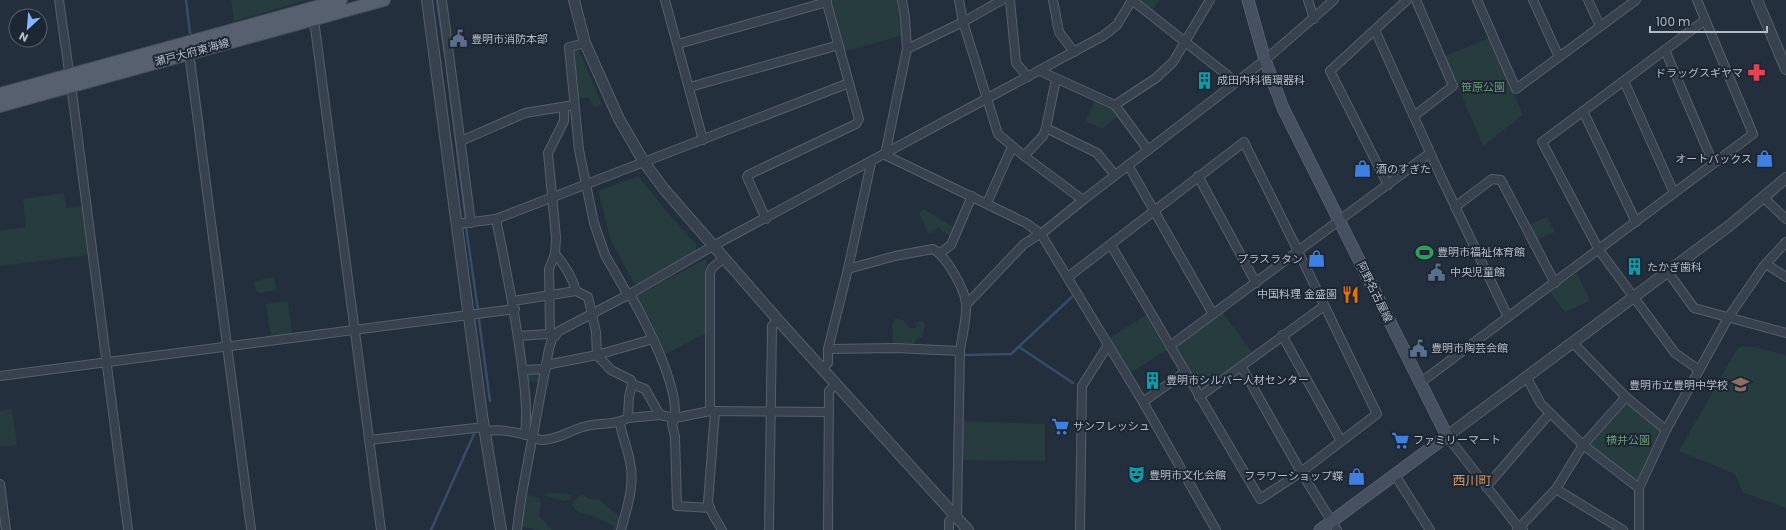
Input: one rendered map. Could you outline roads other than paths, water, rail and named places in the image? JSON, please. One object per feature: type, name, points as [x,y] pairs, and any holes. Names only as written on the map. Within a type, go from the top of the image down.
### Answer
[{"type":"main road","name":"瀬戸大府東海線","points":[[0,94],[190,53],[341,0]]},
{"type":"main road","name":"瀬戸大府東海線","points":[[0,106],[70,80],[311,10],[384,0]]},
{"type":"main road","name":"阿野名古屋線","points":[[1248,0],[1265,60],[1283,108],[1446,436]]},
{"type":"main road","points":[[1320,530],[1335,526],[1395,475],[1446,436]]},
{"type":"street","points":[[59,0],[128,530]]},
{"type":"street","points":[[427,0],[470,315],[484,430],[501,530]]},
{"type":"street","points":[[442,0],[471,223]]},
{"type":"street","points":[[574,0],[585,43],[619,120],[644,162],[664,190],[778,320],[968,530]]},
{"type":"street","points":[[665,0],[690,87],[703,140]]},
{"type":"street","points":[[885,155],[907,48],[905,17],[902,0]]},
{"type":"street","points":[[959,0],[963,22],[998,134],[1012,147],[1083,200]]},
{"type":"street","points":[[907,48],[963,22],[1002,0]]},
{"type":"street","points":[[1010,0],[1016,63],[1028,77]]},
{"type":"street","points":[[1054,0],[1059,32],[1074,52]]},
{"type":"street","points":[[517,530],[529,436],[546,367],[549,348],[559,331],[593,312],[629,295],[713,246],[871,163],[1111,31],[1132,0],[1236,82]]},
{"type":"street","points":[[1115,105],[1156,78],[1173,62],[1210,0]]},
{"type":"street","points":[[1308,0],[1314,19]]},
{"type":"street","points":[[966,304],[1024,244],[1040,234],[1265,60],[1314,19],[1334,0]]},
{"type":"street","points":[[1388,184],[1330,71],[1407,0]]},
{"type":"street","points":[[1414,116],[1453,86],[1416,0]]},
{"type":"street","points":[[1477,0],[1516,89],[1636,0]]},
{"type":"street","points":[[1533,0],[1558,58]]},
{"type":"street","points":[[1588,0],[1600,26]]},
{"type":"street","points":[[1420,383],[1753,134],[1697,0]]},
{"type":"street","points":[[1757,0],[1786,69]]},
{"type":"street","points":[[678,44],[826,1],[859,119],[856,124],[748,175],[747,177],[766,219]]},
{"type":"street","points":[[311,10],[381,530]]},
{"type":"street","points":[[1699,370],[1674,354],[1635,296],[1599,250],[1542,142],[1705,20]]},
{"type":"street","points":[[1375,30],[1455,207],[1508,317]]},
{"type":"street","points":[[585,43],[569,47],[579,150],[594,223],[606,255],[653,339],[671,389],[675,418],[672,424],[675,437],[677,506],[710,508]]},
{"type":"street","points":[[690,87],[839,46]]},
{"type":"street","points":[[1665,50],[1713,163]]},
{"type":"street","points":[[190,53],[251,530]]},
{"type":"street","points":[[436,63],[450,61]]},
{"type":"street","points":[[1040,71],[1115,105],[1148,150]]},
{"type":"street","points":[[1024,156],[1043,136],[1056,79]]},
{"type":"street","points":[[1624,81],[1674,193]]},
{"type":"street","points":[[457,224],[496,219],[849,84]]},
{"type":"street","points":[[461,141],[525,113],[575,105]]},
{"type":"street","points":[[555,336],[550,330],[549,268],[555,254],[556,237],[548,153],[564,121],[564,106]]},
{"type":"street","points":[[1583,112],[1636,222]]},
{"type":"street","points":[[1046,128],[1097,153],[1115,175]]},
{"type":"street","points":[[1068,277],[1244,142],[1377,414],[1301,472],[1260,499],[1111,245]]},
{"type":"street","points":[[987,203],[1012,147]]},
{"type":"street","points":[[1170,346],[1430,153]]},
{"type":"street","points":[[885,155],[987,203],[1026,223],[1040,234],[1068,277],[1108,346],[1143,402],[1216,530]]},
{"type":"street","points":[[822,369],[828,363],[828,349],[848,269],[871,163]]},
{"type":"street","points":[[1128,165],[1213,314]]},
{"type":"street","points":[[1198,176],[1256,283]]},
{"type":"street","points":[[1626,397],[1583,445],[1556,489],[1520,529],[1446,436],[1527,378],[1729,226],[1786,178]]},
{"type":"street","points":[[1455,207],[1492,180],[1501,180],[1555,283]]},
{"type":"street","points":[[940,253],[951,245],[972,196]]},
{"type":"street","points":[[1764,198],[1786,219]]},
{"type":"street","points":[[496,219],[514,305],[526,392],[529,436]]},
{"type":"street","points":[[1639,530],[1639,488],[1666,430],[1728,318],[1766,264],[1786,242]]},
{"type":"street","points":[[848,269],[922,250],[933,249],[940,253],[955,274],[966,304],[965,324],[960,351],[956,517]]},
{"type":"street","points":[[555,254],[567,268],[574,280],[576,291]]},
{"type":"street","points":[[722,530],[708,503],[713,411],[710,273],[712,268],[724,258]]},
{"type":"street","points":[[1766,264],[1786,277]]},
{"type":"street","points":[[1668,272],[1694,308],[1786,333]]},
{"type":"street","points":[[0,376],[470,315],[514,305],[549,294],[576,291],[583,293],[588,297],[593,312],[597,355],[611,370],[631,380],[632,384],[644,389],[660,415]]},
{"type":"street","points":[[1199,397],[1282,335],[1324,306]]},
{"type":"street","points":[[769,530],[772,326],[778,320]]},
{"type":"street","points":[[518,336],[548,334],[555,336]]},
{"type":"street","points":[[1282,335],[1341,441]]},
{"type":"street","points":[[523,370],[546,367],[597,355],[653,339]]},
{"type":"street","points":[[1573,343],[1626,397],[1666,430]]},
{"type":"street","points":[[1080,530],[1082,386],[1108,346]]},
{"type":"street","points":[[828,349],[895,348],[960,351]]},
{"type":"street","points":[[1241,366],[1301,472],[1335,526]]},
{"type":"street","points":[[1143,402],[1185,372]]},
{"type":"street","points":[[1527,378],[1541,404],[1550,413],[1583,445],[1639,488]]},
{"type":"street","points":[[628,418],[629,397],[632,384]]},
{"type":"street","points":[[828,530],[829,391],[836,384]]},
{"type":"street","points":[[369,440],[484,430],[529,436],[543,440],[556,438],[583,427],[620,423],[628,418],[660,415],[675,418],[713,411],[829,412]]},
{"type":"street","points":[[1486,487],[1550,413]]},
{"type":"street","points":[[620,423],[621,434],[630,462],[631,477],[630,495],[621,530]]},
{"type":"street","points":[[1395,475],[1430,530]]},
{"type":"street","points":[[0,484],[6,530]]},
{"type":"street","points":[[1556,489],[1623,530]]},
{"type":"street","points":[[949,530],[949,521],[956,517]]},
{"type":"waterway","points":[[186,0],[190,33]]},
{"type":"waterway","points":[[437,0],[445,54]]},
{"type":"waterway","points":[[194,62],[204,136]]},
{"type":"waterway","points":[[447,68],[466,221]]},
{"type":"waterway","points":[[466,227],[478,310]]},
{"type":"waterway","points":[[964,355],[1011,354],[1073,296]]},
{"type":"waterway","points":[[479,320],[490,401]]},
{"type":"waterway","points":[[1019,347],[1073,383]]},
{"type":"waterway","points":[[954,474],[955,431]]},
{"type":"waterway","points":[[431,530],[474,434]]},
{"type":"place","name":"豊明市消防本部","points":[[458,39]]},
{"type":"place","name":"ドラッグスギヤマ","points":[[1756,73]]},
{"type":"place","name":"成田内科循環器科","points":[[1204,80]]},
{"type":"place","name":"オートバックス","points":[[1765,159]]},
{"type":"place","name":"酒のすぎた","points":[[1363,169]]},
{"type":"place","name":"豊明市福祉体育館","points":[[1424,252]]},
{"type":"place","name":"プラスラタン","points":[[1316,259]]},
{"type":"place","name":"たかぎ歯科","points":[[1634,267]]},
{"type":"place","name":"中央児童館","points":[[1437,272]]},
{"type":"place","name":"中国料理 金盛園","points":[[1350,294]]},
{"type":"place","name":"豊明市陶芸会館","points":[[1418,348]]},
{"type":"place","name":"豊明市シルバー人材センター","points":[[1153,380]]},
{"type":"place","name":"豊明市立豊明中学校","points":[[1741,385]]},
{"type":"place","name":"サンフレッシュ","points":[[1060,426]]},
{"type":"place","name":"ファミリーマート","points":[[1400,440]]},
{"type":"place","name":"豊明市文化会館","points":[[1136,475]]},
{"type":"place","name":"フラワーショップ蝶","points":[[1356,476]]},
{"type":"district","name":"西川町","points":[[1472,480]]},
{"type":"park label","name":"笹原公園","points":[[1483,87]]},
{"type":"park label","name":"横井公園","points":[[1628,440]]}]
